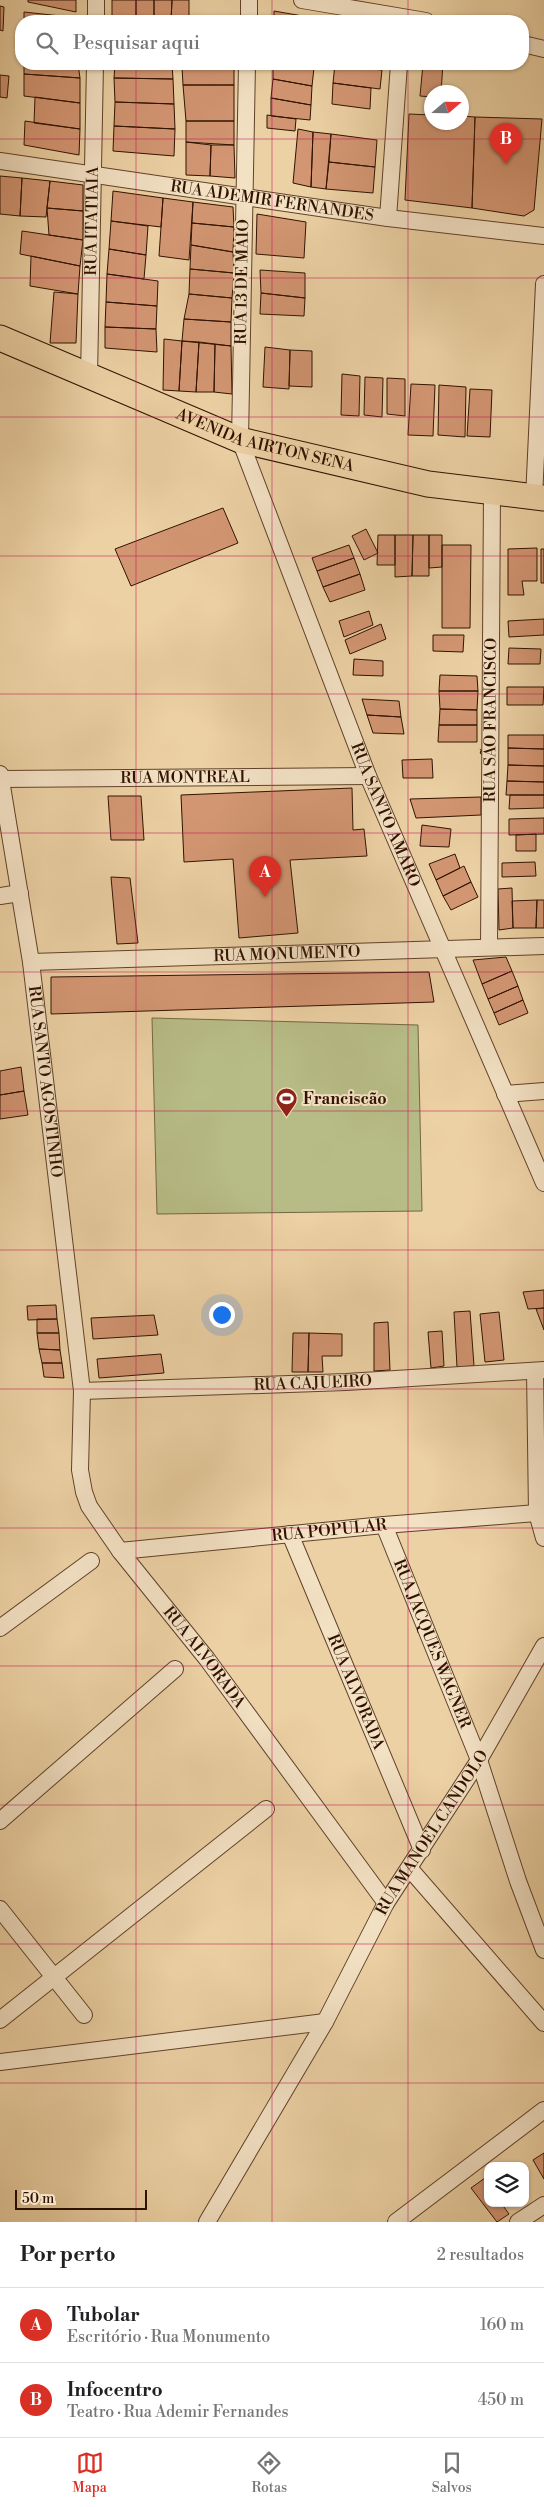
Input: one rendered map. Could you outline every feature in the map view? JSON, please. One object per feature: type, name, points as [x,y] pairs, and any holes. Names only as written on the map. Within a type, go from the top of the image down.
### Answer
[{"type":"main road","name":"AVENIDA AIRTON SENA","points":[[0,338],[240,440],[428,484],[539,498]]},
{"type":"street","points":[[96,0],[96,15]]},
{"type":"street","points":[[248,15],[249,0]]},
{"type":"street","points":[[302,0],[402,12]]},
{"type":"street","points":[[529,45],[544,49]]},
{"type":"street","name":"RUA ITATIAIA","points":[[89,377],[95,174],[95,70]]},
{"type":"street","name":"RUA 13 DE MAIO","points":[[240,440],[247,70]]},
{"type":"street","points":[[388,218],[399,70]]},
{"type":"street","name":"RUA ADEMIR FERNANDES","points":[[0,161],[388,218],[544,236]]},
{"type":"street","points":[[539,498],[544,284]]},
{"type":"street","name":"RUA SANTO AMARO","points":[[240,440],[368,776],[544,1183]]},
{"type":"street","name":"RUA SÃO FRANCISCO","points":[[489,946],[492,493]]},
{"type":"street","name":"RUA MONTREAL","points":[[0,776],[368,776]]},
{"type":"street","name":"RUA SANTO AGOSTINHO","points":[[0,776],[31,962],[82,1391]]},
{"type":"street","points":[[0,896],[20,893]]},
{"type":"street","name":"RUA MONUMENTO","points":[[31,962],[444,950],[489,946],[544,946]]},
{"type":"street","points":[[504,1094],[544,1091]]},
{"type":"street","points":[[539,1370],[538,1513],[544,1538]]},
{"type":"street","name":"RUA CAJUEIRO","points":[[82,1391],[346,1382],[539,1370]]},
{"type":"street","name":"RUA ALVORADA","points":[[82,1391],[80,1470],[84,1492],[90,1506],[120,1551],[207,1659],[386,1903]]},
{"type":"street","name":"RUA POPULAR","points":[[120,1551],[384,1525],[538,1513]]},
{"type":"street","name":"RUA JACQUES WAGNER","points":[[384,1525],[480,1760],[518,1881],[544,1950]]},
{"type":"street","name":"RUA ALVORADA","points":[[290,1534],[422,1850]]},
{"type":"street","points":[[0,1628],[91,1561]]},
{"type":"street","name":"RUA MANOEL CANDOLO","points":[[207,2222],[325,2022],[386,1903],[480,1760],[544,1646]]},
{"type":"street","points":[[0,1821],[175,1669]]},
{"type":"street","points":[[0,2020],[266,1809]]},
{"type":"street","points":[[410,1869],[544,2023]]},
{"type":"street","points":[[0,1909],[84,2015]]},
{"type":"street","points":[[0,2062],[325,2022]]},
{"type":"street","points":[[396,2222],[544,2110]]},
{"type":"street","points":[[518,2222],[544,2204]]},
{"type":"green space","name":"Franciscão","points":[[152,1018],[418,1025],[422,1211],[157,1214]]},
{"type":"building","points":[[28,0],[76,0],[76,12],[28,2]]},
{"type":"building","points":[[112,0],[136,0],[136,15],[112,15]]},
{"type":"building","points":[[136,0],[154,0],[154,15],[136,15]]},
{"type":"building","points":[[154,0],[172,0],[171,15],[154,15]]},
{"type":"building","points":[[172,0],[189,0],[189,15],[171,15]]},
{"type":"building","points":[[0,6],[4,7],[3,31],[0,30]]},
{"type":"building","points":[[274,11],[297,15],[274,15]]},
{"type":"building","points":[[24,12],[52,15],[24,15]]},
{"type":"building","points":[[24,70],[79,70],[80,78],[24,74]]},
{"type":"building","points":[[115,70],[172,70],[173,79],[114,78]]},
{"type":"building","points":[[182,70],[234,70],[234,85],[183,85]]},
{"type":"building","points":[[273,70],[314,70],[312,86],[273,79]]},
{"type":"building","points":[[334,70],[382,70],[380,89],[333,83]]},
{"type":"building","points":[[422,70],[443,70],[442,85],[424,85],[424,96],[420,96]]},
{"type":"building","points":[[24,74],[80,78],[80,103],[24,96]]},
{"type":"building","points":[[0,75],[9,76],[7,98],[0,97]]},
{"type":"building","points":[[114,78],[173,79],[174,104],[115,102]]},
{"type":"building","points":[[273,79],[312,86],[311,105],[271,98]]},
{"type":"building","points":[[333,83],[371,88],[370,109],[332,104]]},
{"type":"building","points":[[183,85],[234,85],[234,121],[186,121]]},
{"type":"building","points":[[35,97],[80,103],[80,129],[34,123]]},
{"type":"building","points":[[271,98],[311,105],[310,120],[271,116]]},
{"type":"building","points":[[115,102],[174,104],[175,129],[114,126]]},
{"type":"building","points":[[409,114],[424,115],[424,130],[469,130],[469,117],[475,117],[472,208],[405,200]]},
{"type":"building","points":[[267,115],[296,119],[295,131],[267,128]]},
{"type":"building","points":[[475,117],[542,119],[534,210],[524,216],[472,208]]},
{"type":"building","points":[[25,121],[80,129],[79,155],[24,145]]},
{"type":"building","points":[[186,121],[234,121],[234,145],[186,142]]},
{"type":"building","points":[[114,126],[175,129],[174,156],[113,151]]},
{"type":"building","points":[[298,129],[313,132],[311,187],[293,183]]},
{"type":"building","points":[[313,132],[331,134],[326,189],[311,187]]},
{"type":"building","points":[[331,134],[377,140],[375,167],[329,162]]},
{"type":"building","points":[[186,142],[211,145],[210,176],[186,175]]},
{"type":"building","points":[[211,145],[234,145],[235,178],[210,176]]},
{"type":"building","points":[[329,162],[375,167],[373,193],[326,189]]},
{"type":"building","points":[[0,176],[22,178],[20,216],[0,214]]},
{"type":"building","points":[[22,178],[50,181],[46,217],[20,216]]},
{"type":"building","points":[[50,181],[83,185],[83,211],[47,208]]},
{"type":"building","points":[[113,191],[163,198],[161,227],[111,221]]},
{"type":"building","points":[[163,198],[193,202],[189,260],[159,256]]},
{"type":"building","points":[[193,202],[233,207],[234,227],[192,223]]},
{"type":"building","points":[[47,208],[83,211],[83,240],[49,235]]},
{"type":"building","points":[[257,214],[306,222],[304,258],[256,254]]},
{"type":"building","points":[[111,221],[148,226],[146,255],[109,249]]},
{"type":"building","points":[[192,223],[234,227],[233,252],[191,245]]},
{"type":"building","points":[[22,231],[83,240],[80,266],[20,254]]},
{"type":"building","points":[[191,245],[233,252],[234,273],[190,269]]},
{"type":"building","points":[[109,249],[146,255],[144,279],[107,274]]},
{"type":"building","points":[[31,256],[80,266],[78,294],[30,286]]},
{"type":"building","points":[[190,269],[234,273],[232,298],[189,294]]},
{"type":"building","points":[[260,270],[305,273],[305,298],[261,293]]},
{"type":"building","points":[[107,274],[158,281],[157,306],[106,302]]},
{"type":"building","points":[[54,292],[78,294],[76,343],[50,343]]},
{"type":"building","points":[[261,293],[305,298],[304,316],[260,314]]},
{"type":"building","points":[[189,294],[232,298],[231,322],[184,319]]},
{"type":"building","points":[[106,302],[157,306],[156,329],[105,327]]},
{"type":"building","points":[[184,319],[231,322],[231,346],[182,341]]},
{"type":"building","points":[[105,327],[156,329],[157,352],[105,348]]},
{"type":"building","points":[[164,339],[182,341],[179,391],[163,390]]},
{"type":"building","points":[[182,341],[199,342],[196,392],[179,391]]},
{"type":"building","points":[[199,342],[215,344],[214,392],[196,392]]},
{"type":"building","points":[[215,344],[231,346],[232,394],[214,392]]},
{"type":"building","points":[[265,347],[290,350],[289,389],[263,387]]},
{"type":"building","points":[[290,350],[312,351],[312,387],[289,386]]},
{"type":"building","points":[[342,374],[360,376],[359,416],[341,415]]},
{"type":"building","points":[[365,377],[383,378],[382,417],[364,415]]},
{"type":"building","points":[[387,378],[405,379],[405,416],[387,414]]},
{"type":"building","points":[[411,384],[435,385],[433,436],[408,435]]},
{"type":"building","points":[[439,385],[466,387],[465,437],[438,435]]},
{"type":"building","points":[[470,389],[492,390],[490,437],[467,436]]},
{"type":"building","points":[[223,508],[238,543],[131,586],[115,549]]},
{"type":"building","points":[[366,529],[378,553],[364,560],[352,536]]},
{"type":"building","points":[[378,535],[395,535],[395,565],[377,565]]},
{"type":"building","points":[[395,535],[413,535],[412,576],[395,577]]},
{"type":"building","points":[[413,535],[429,535],[429,576],[412,576]]},
{"type":"building","points":[[429,535],[442,535],[442,567],[429,568]]},
{"type":"building","points":[[349,545],[354,558],[317,571],[312,558]]},
{"type":"building","points":[[442,545],[471,545],[470,628],[442,628]]},
{"type":"building","points":[[537,548],[537,581],[522,581],[524,595],[508,595],[508,549]]},
{"type":"building","points":[[541,549],[544,549],[544,583],[541,583]]},
{"type":"building","points":[[354,558],[360,574],[323,587],[317,571]]},
{"type":"building","points":[[360,574],[365,590],[330,602],[323,587]]},
{"type":"building","points":[[369,611],[373,625],[344,637],[339,621]]},
{"type":"building","points":[[544,619],[544,635],[509,637],[508,621]]},
{"type":"building","points":[[381,624],[386,639],[350,654],[345,640]]},
{"type":"building","points":[[433,635],[464,635],[463,652],[433,651]]},
{"type":"building","points":[[509,648],[541,649],[540,664],[508,664]]},
{"type":"building","points":[[354,659],[383,661],[383,676],[353,675]]},
{"type":"building","points":[[440,675],[477,676],[478,691],[439,691]]},
{"type":"building","points":[[507,687],[544,687],[543,705],[507,705]]},
{"type":"building","points":[[439,691],[478,691],[477,710],[440,709]]},
{"type":"building","points":[[362,699],[399,701],[401,717],[367,715]]},
{"type":"building","points":[[440,709],[477,710],[477,725],[439,725]]},
{"type":"building","points":[[367,715],[401,717],[404,734],[373,733]]},
{"type":"building","points":[[439,725],[477,725],[477,742],[438,742]]},
{"type":"building","points":[[508,735],[544,735],[544,749],[508,748]]},
{"type":"building","points":[[508,748],[544,749],[544,766],[508,765]]},
{"type":"building","points":[[432,759],[433,778],[403,778],[402,760]]},
{"type":"building","points":[[508,765],[544,766],[544,782],[507,781]]},
{"type":"building","points":[[507,781],[544,782],[544,795],[506,795]]},
{"type":"building","points":[[352,788],[353,830],[364,829],[367,856],[290,860],[298,933],[239,938],[233,859],[184,862],[181,795]]},
{"type":"building","points":[[510,795],[544,795],[544,808],[509,809]]},
{"type":"building","points":[[108,796],[141,796],[144,840],[111,840]]},
{"type":"building","points":[[481,797],[481,815],[416,818],[410,799]]},
{"type":"building","points":[[544,818],[544,834],[509,835],[509,819]]},
{"type":"building","points":[[422,825],[451,829],[449,847],[420,846]]},
{"type":"building","points":[[536,834],[536,851],[516,851],[516,835]]},
{"type":"building","points":[[455,854],[460,868],[436,880],[429,864]]},
{"type":"building","points":[[535,862],[536,876],[502,877],[502,863]]},
{"type":"building","points":[[464,866],[471,882],[443,896],[436,880]]},
{"type":"building","points":[[111,877],[130,878],[138,943],[117,944]]},
{"type":"building","points":[[471,882],[478,897],[451,910],[443,896]]},
{"type":"building","points":[[512,888],[513,928],[499,930],[498,889]]},
{"type":"building","points":[[537,900],[544,900],[544,928],[536,928]]},
{"type":"building","points":[[537,900],[536,928],[513,928],[512,901]]},
{"type":"building","points":[[506,957],[512,971],[482,984],[473,960]]},
{"type":"building","points":[[512,971],[518,986],[488,999],[482,984]]},
{"type":"building","points":[[429,972],[434,1002],[51,1014],[51,977]]},
{"type":"building","points":[[518,986],[523,1000],[494,1013],[488,999]]},
{"type":"building","points":[[523,1000],[528,1013],[499,1025],[494,1013]]},
{"type":"building","points":[[21,1067],[24,1091],[0,1095],[0,1071]]},
{"type":"building","points":[[24,1091],[28,1115],[0,1119],[0,1095]]},
{"type":"building","points":[[544,1290],[544,1308],[528,1309],[523,1292]]},
{"type":"building","points":[[56,1305],[57,1319],[28,1320],[27,1306]]},
{"type":"building","points":[[544,1308],[544,1330],[536,1309]]},
{"type":"building","points":[[470,1311],[474,1366],[457,1367],[454,1312]]},
{"type":"building","points":[[499,1312],[504,1360],[485,1362],[480,1314]]},
{"type":"building","points":[[154,1315],[158,1335],[93,1339],[91,1318]]},
{"type":"building","points":[[37,1319],[57,1319],[59,1333],[37,1333]]},
{"type":"building","points":[[388,1322],[390,1370],[374,1371],[374,1323]]},
{"type":"building","points":[[442,1331],[444,1366],[431,1368],[428,1332]]},
{"type":"building","points":[[37,1333],[59,1333],[60,1350],[39,1349]]},
{"type":"building","points":[[293,1333],[309,1333],[308,1372],[292,1372]]},
{"type":"building","points":[[309,1333],[342,1334],[342,1356],[322,1356],[323,1372],[308,1372]]},
{"type":"building","points":[[39,1349],[60,1350],[62,1363],[42,1363]]},
{"type":"building","points":[[161,1354],[164,1373],[99,1378],[97,1359]]},
{"type":"building","points":[[42,1363],[62,1363],[64,1378],[44,1377]]},
{"type":"building","points":[[544,2153],[544,2179],[533,2160]]},
{"type":"building","points":[[484,2179],[484,2205],[471,2188]]},
{"type":"building","points":[[486,2207],[504,2207],[509,2214],[497,2222]]},
{"type":"place","name":"Infocentro","points":[[506,164]]},
{"type":"place","name":"Tubolar","points":[[265,897]]},
{"type":"place","name":"Franciscão","points":[[287,1118]]}]
